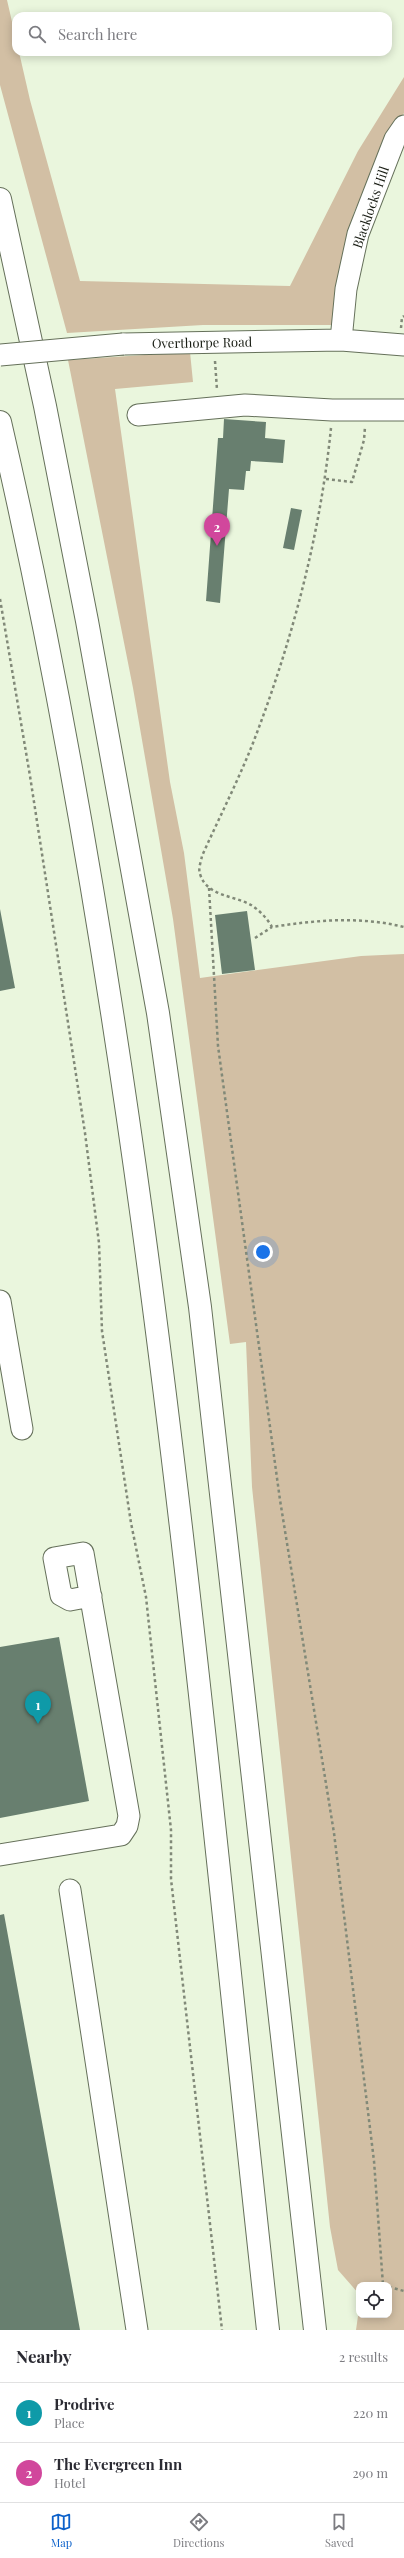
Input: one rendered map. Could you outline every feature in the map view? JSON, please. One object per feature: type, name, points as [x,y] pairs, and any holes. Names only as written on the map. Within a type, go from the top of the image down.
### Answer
[{"type":"highway","points":[[0,199],[45,406],[87,621],[158,1012],[200,1307],[315,2330]]},
{"type":"highway","points":[[0,422],[50,648],[122,1075],[159,1339],[268,2330]]},
{"type":"street","name":"Blacklocks Hill","points":[[341,340],[346,289],[358,234],[395,139],[404,126]]},
{"type":"street","name":"Overthorpe Road","points":[[0,355],[123,344],[214,340],[341,340],[404,345]]},
{"type":"street","points":[[138,415],[245,406],[332,410],[404,410]]},
{"type":"street","points":[[0,1301],[22,1429]]},
{"type":"street","points":[[0,1855],[121,1835],[127,1826],[129,1816],[121,1762],[90,1596]]},
{"type":"street","points":[[70,1890],[137,2330]]},
{"type":"path","points":[[214,340],[217,391]]},
{"type":"path","points":[[332,410],[326,479],[311,560],[285,647],[253,743],[202,856],[200,874],[209,888],[218,1046],[280,1500],[334,1832],[374,2161],[383,2282]]},
{"type":"path","points":[[326,479],[352,482],[364,440],[366,410]]},
{"type":"path","points":[[0,599],[30,776],[85,1133],[99,1243],[102,1331],[131,1523],[146,1596],[171,1830],[171,1879],[222,2330]]},
{"type":"path","points":[[209,888],[228,898],[250,904],[267,918],[272,927]]},
{"type":"path","points":[[255,938],[272,927],[348,919],[383,922],[404,927]]},
{"type":"path","points":[[392,2288],[404,2291]]},
{"type":"shaded area","points":[[0,0],[7,0],[12,22],[12,56],[20,56],[30,100],[80,281],[290,286],[358,151],[404,77],[404,113],[389,138],[354,212],[333,325],[203,325],[67,333],[0,85]]},
{"type":"shaded area","points":[[190,352],[193,382],[115,389],[170,782],[184,853],[200,978],[361,956],[404,954],[404,2330],[356,2330],[358,2318],[392,2318],[392,2282],[356,2282],[356,2291],[338,2270],[330,2227],[252,1487],[246,1342],[230,1344],[173,919],[133,688],[68,360]]},
{"type":"building","points":[[224,419],[266,422],[265,438],[285,440],[283,463],[251,461],[250,471],[246,471],[244,490],[229,489],[220,603],[206,601],[218,438],[223,438]]},
{"type":"building","points":[[291,508],[302,510],[294,550],[283,548]]},
{"type":"building","points":[[0,909],[15,988],[0,991]]},
{"type":"building","points":[[247,911],[255,970],[222,974],[215,915]]},
{"type":"building","points":[[59,1637],[89,1801],[0,1818],[0,1647]]},
{"type":"building","points":[[4,1914],[80,2330],[0,2330],[0,1915]]},
{"type":"place","name":"The Evergreen Inn","points":[[217,546]]},
{"type":"place","name":"Prodrive","points":[[38,1724]]}]
